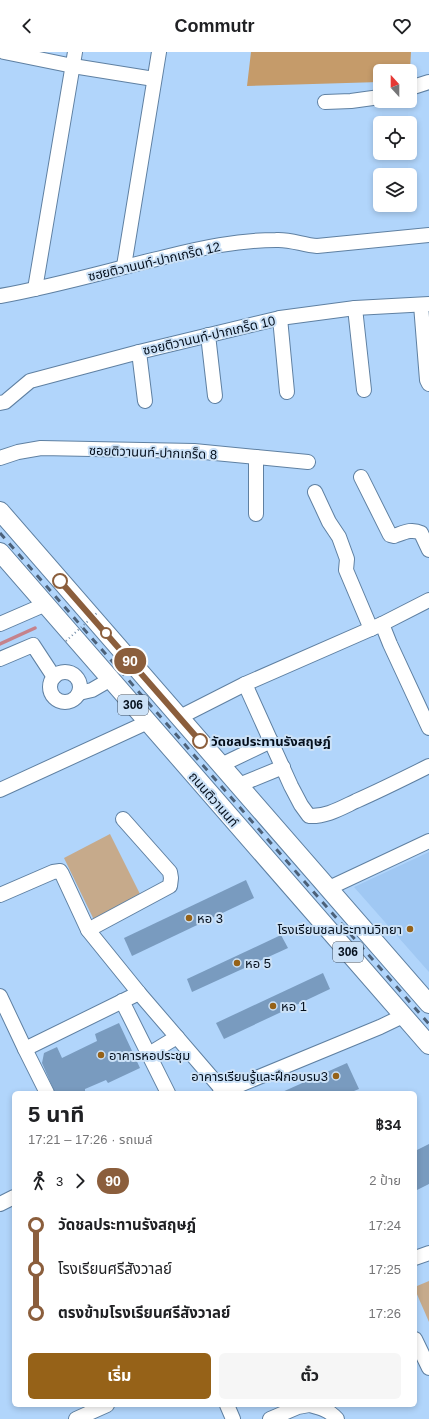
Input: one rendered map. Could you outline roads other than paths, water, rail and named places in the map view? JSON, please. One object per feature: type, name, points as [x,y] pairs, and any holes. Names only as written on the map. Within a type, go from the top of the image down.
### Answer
[{"type":"main road","name":"306","points":[[0,511],[428,1002]]},
{"type":"main road","name":"ถนนติวานนท์","points":[[0,552],[429,1045]]},
{"type":"main road","points":[[152,727],[180,717]]},
{"type":"main road","points":[[266,859],[287,841]]},
{"type":"street","points":[[4,52],[74,59],[154,79]]},
{"type":"street","points":[[124,266],[159,52]]},
{"type":"street","points":[[35,289],[74,59]]},
{"type":"street","points":[[417,86],[429,82]]},
{"type":"street","points":[[325,102],[373,98]]},
{"type":"street","name":"ซฮยติวานนท์-ปากเกร็ด 12","points":[[0,296],[35,289],[124,266],[212,246],[276,240],[295,241],[305,245],[317,246],[429,235]]},
{"type":"street","points":[[425,304],[427,380],[429,384]]},
{"type":"street","name":"ซอยติวานนท์-ปากเกร็ด 10","points":[[0,403],[5,402],[30,382],[139,352],[280,318],[354,308],[425,304]]},
{"type":"street","points":[[354,308],[364,390]]},
{"type":"street","points":[[280,318],[287,392]]},
{"type":"street","points":[[208,335],[215,396]]},
{"type":"street","points":[[139,352],[146,401]]},
{"type":"street","name":"ซอยติวานนท์-ปากเกร็ด 8","points":[[0,458],[18,452],[41,448],[194,451],[308,462]]},
{"type":"street","points":[[256,458],[256,514]]},
{"type":"street","points":[[361,477],[390,535],[394,536],[416,530],[421,533],[429,550]]},
{"type":"street","points":[[315,492],[328,522],[339,537],[347,559],[346,570],[429,728]]},
{"type":"street","points":[[180,717],[245,684],[376,626],[429,600]]},
{"type":"street","points":[[0,624],[46,604]]},
{"type":"street","points":[[0,659],[33,645],[54,677]]},
{"type":"street","points":[[66,672],[70,672],[77,677],[80,687],[79,693],[76,697],[66,702],[54,698],[50,688],[50,682],[54,677],[66,672]]},
{"type":"street","points":[[79,693],[92,690],[111,679]]},
{"type":"street","points":[[245,684],[292,786],[309,816],[316,817],[331,813],[429,766]]},
{"type":"street","points":[[0,790],[152,727]]},
{"type":"street","points":[[221,765],[271,741]]},
{"type":"street","points":[[239,785],[283,767]]},
{"type":"street","points":[[88,930],[170,886],[170,872],[123,819]]},
{"type":"street","points":[[329,888],[429,840]]},
{"type":"street","points":[[0,895],[52,872],[60,871],[88,930],[222,1091]]},
{"type":"street","points":[[25,1048],[139,993]]},
{"type":"street","points":[[0,996],[46,1091]]},
{"type":"street","points":[[122,1001],[167,1091]]},
{"type":"street","points":[[225,1091],[403,1016]]},
{"type":"street","points":[[149,1054],[177,1037]]},
{"type":"street","points":[[0,1204],[12,1199]]},
{"type":"street","points":[[417,1257],[429,1253]]},
{"type":"street","points":[[417,1345],[423,1362]]},
{"type":"street","points":[[76,1419],[103,1407]]},
{"type":"street","points":[[228,1407],[233,1419]]},
{"type":"street","points":[[270,1419],[298,1407]]},
{"type":"street","points":[[317,1407],[331,1412],[337,1419]]},
{"type":"waterway","points":[[0,644],[35,628]]},
{"type":"railway","points":[[0,533],[429,1024]]},
{"type":"place","name":"วัดชลประทานรังสฤษฎ์","points":[[200,741]]},
{"type":"place","name":"หอ 3","points":[[189,918]]},
{"type":"place","name":"โรงเรียนชลประทานวิทยา","points":[[410,929]]},
{"type":"place","name":"หอ 5","points":[[237,963]]},
{"type":"place","name":"หอ 1","points":[[273,1006]]},
{"type":"place","name":"อาคารหอประชุม","points":[[101,1055]]},
{"type":"place","name":"อาคารเรียนรู้และฝึกอบรม3","points":[[336,1076]]}]
